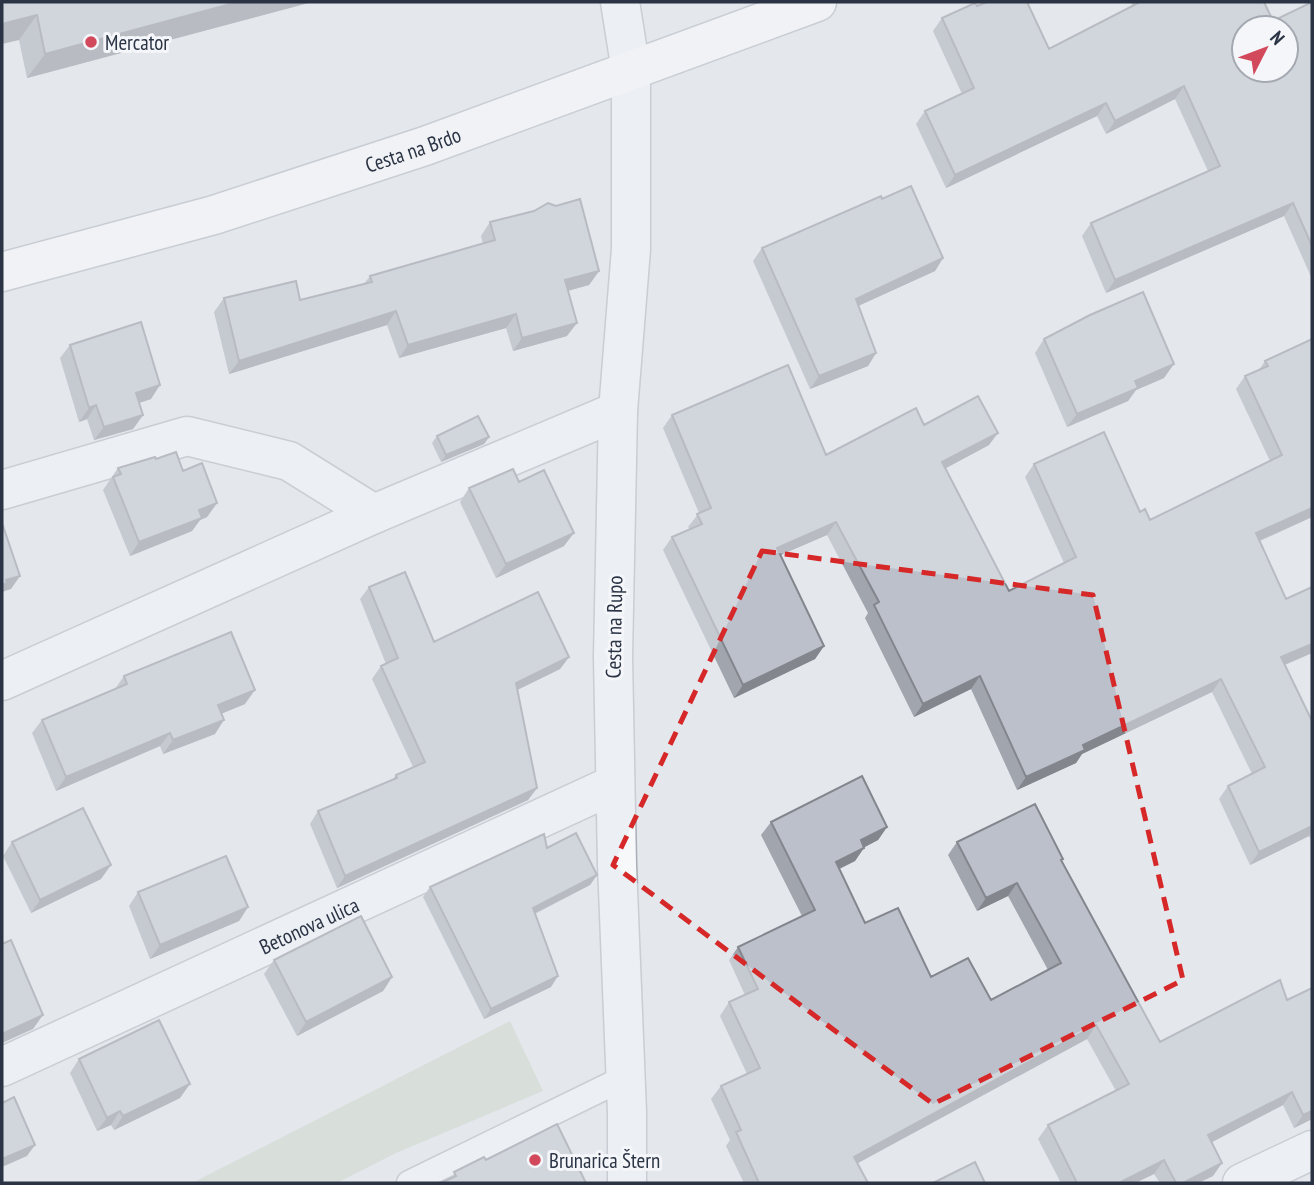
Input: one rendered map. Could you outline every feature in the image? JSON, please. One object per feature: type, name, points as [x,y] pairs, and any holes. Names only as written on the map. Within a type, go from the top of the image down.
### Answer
[{"type":"street","name":"Cesta na Rupo","points":[[621,2],[631,71],[631,249],[618,411],[612,657],[627,1183]]},
{"type":"street","name":"Cesta na Brdo","points":[[2,272],[214,215],[425,146],[817,2]]},
{"type":"street","points":[[2,681],[374,514],[618,411]]},
{"type":"street","points":[[2,490],[187,436],[289,461],[374,514]]},
{"type":"street","name":"Betonova ulica","points":[[2,1067],[615,784]]},
{"type":"street","points":[[1242,1183],[1312,1150]]},
{"type":"lane","points":[[409,1183],[626,1077]]},
{"type":"highlighted area","points":[[762,551],[1093,595],[1183,980],[933,1104],[613,865]]},
{"type":"green space","points":[[510,1021],[543,1091],[396,1153],[337,1183],[192,1183]]},
{"type":"building","points":[[2,2],[238,2],[45,54],[37,15],[2,24]]},
{"type":"building","points":[[987,2],[1027,2],[1049,49],[1140,2],[1264,2],[1270,14],[1230,14],[1230,84],[1300,84],[1300,14],[1287,14],[1312,2],[1312,246],[1293,203],[1115,280],[1091,223],[1220,166],[1184,86],[1115,121],[1106,103],[955,175],[925,111],[974,88],[942,18],[975,3],[977,6]]},
{"type":"building","points":[[911,186],[943,258],[856,299],[876,353],[819,376],[762,248],[881,196],[882,199]]},
{"type":"building","points":[[580,199],[599,271],[565,280],[577,323],[522,338],[516,314],[408,345],[396,311],[239,361],[224,298],[296,281],[300,300],[372,282],[370,276],[495,240],[490,222],[534,211],[548,203],[556,206]]},
{"type":"building","points":[[1143,292],[1174,364],[1135,381],[1138,388],[1077,414],[1044,339]]},
{"type":"building","points":[[141,322],[160,385],[136,393],[143,415],[104,427],[96,405],[89,408],[70,345]]},
{"type":"building","points":[[1312,339],[1312,508],[1256,533],[1286,599],[1312,587],[1312,644],[1281,657],[1312,721],[1312,826],[1259,852],[1228,786],[1265,767],[1221,679],[1083,745],[1085,750],[1026,777],[980,676],[923,704],[874,605],[879,602],[836,522],[777,548],[824,646],[743,685],[672,537],[702,524],[697,514],[711,508],[672,415],[788,365],[826,455],[916,408],[924,425],[978,396],[998,433],[942,462],[1009,591],[1076,557],[1034,464],[1104,432],[1140,512],[1145,509],[1150,520],[1282,455],[1245,376],[1268,366],[1265,361]]},
{"type":"building","points":[[478,416],[489,437],[446,455],[437,436]]},
{"type":"building","points":[[176,452],[183,471],[202,463],[217,503],[199,510],[202,518],[139,542],[113,477],[121,474],[118,468]]},
{"type":"building","points":[[513,469],[519,482],[544,470],[574,533],[506,564],[469,488]]},
{"type":"building","points":[[2,523],[20,576],[6,580],[7,583],[2,585]]},
{"type":"building","points":[[405,572],[434,642],[538,592],[569,657],[516,683],[537,788],[345,876],[318,811],[397,778],[396,775],[425,762],[381,666],[398,658],[369,587]]},
{"type":"building","points":[[231,632],[255,690],[218,705],[224,720],[173,740],[170,733],[66,777],[42,720],[127,684],[124,676]]},
{"type":"building","points":[[862,776],[887,827],[861,840],[864,848],[836,862],[865,923],[898,908],[931,977],[968,958],[991,1000],[1061,963],[1017,883],[986,898],[957,842],[1035,804],[1063,859],[1061,860],[1160,1042],[1280,980],[1287,1000],[1312,988],[1312,1111],[1303,1115],[1292,1092],[1208,1135],[1222,1163],[1183,1183],[1176,1183],[1164,1160],[1119,1183],[1077,1183],[1048,1125],[1129,1084],[1096,1025],[854,1157],[868,1183],[759,1183],[736,1132],[741,1130],[721,1086],[760,1068],[729,1002],[758,989],[738,947],[815,910],[771,822]]},
{"type":"building","points":[[83,808],[111,865],[40,900],[12,842]]},
{"type":"building","points":[[576,833],[597,875],[533,908],[558,976],[491,1009],[430,887],[544,834],[547,848]]},
{"type":"building","points":[[226,856],[248,907],[160,945],[138,892]]},
{"type":"building","points":[[361,916],[392,977],[306,1022],[274,960]]},
{"type":"building","points":[[11,940],[43,1015],[2,1034],[2,944]]},
{"type":"building","points":[[159,1020],[190,1084],[123,1116],[120,1111],[107,1118],[79,1059]]},
{"type":"building","points":[[14,1097],[35,1145],[2,1159],[2,1103]]},
{"type":"building","points":[[557,1124],[586,1183],[441,1183],[456,1176],[454,1172],[484,1157],[486,1160]]},
{"type":"building","points":[[975,1162],[985,1183],[933,1183]]},
{"type":"place","name":"Mercator","points":[[91,42]]},
{"type":"place","name":"Brunarica Štern","points":[[535,1160]]}]
